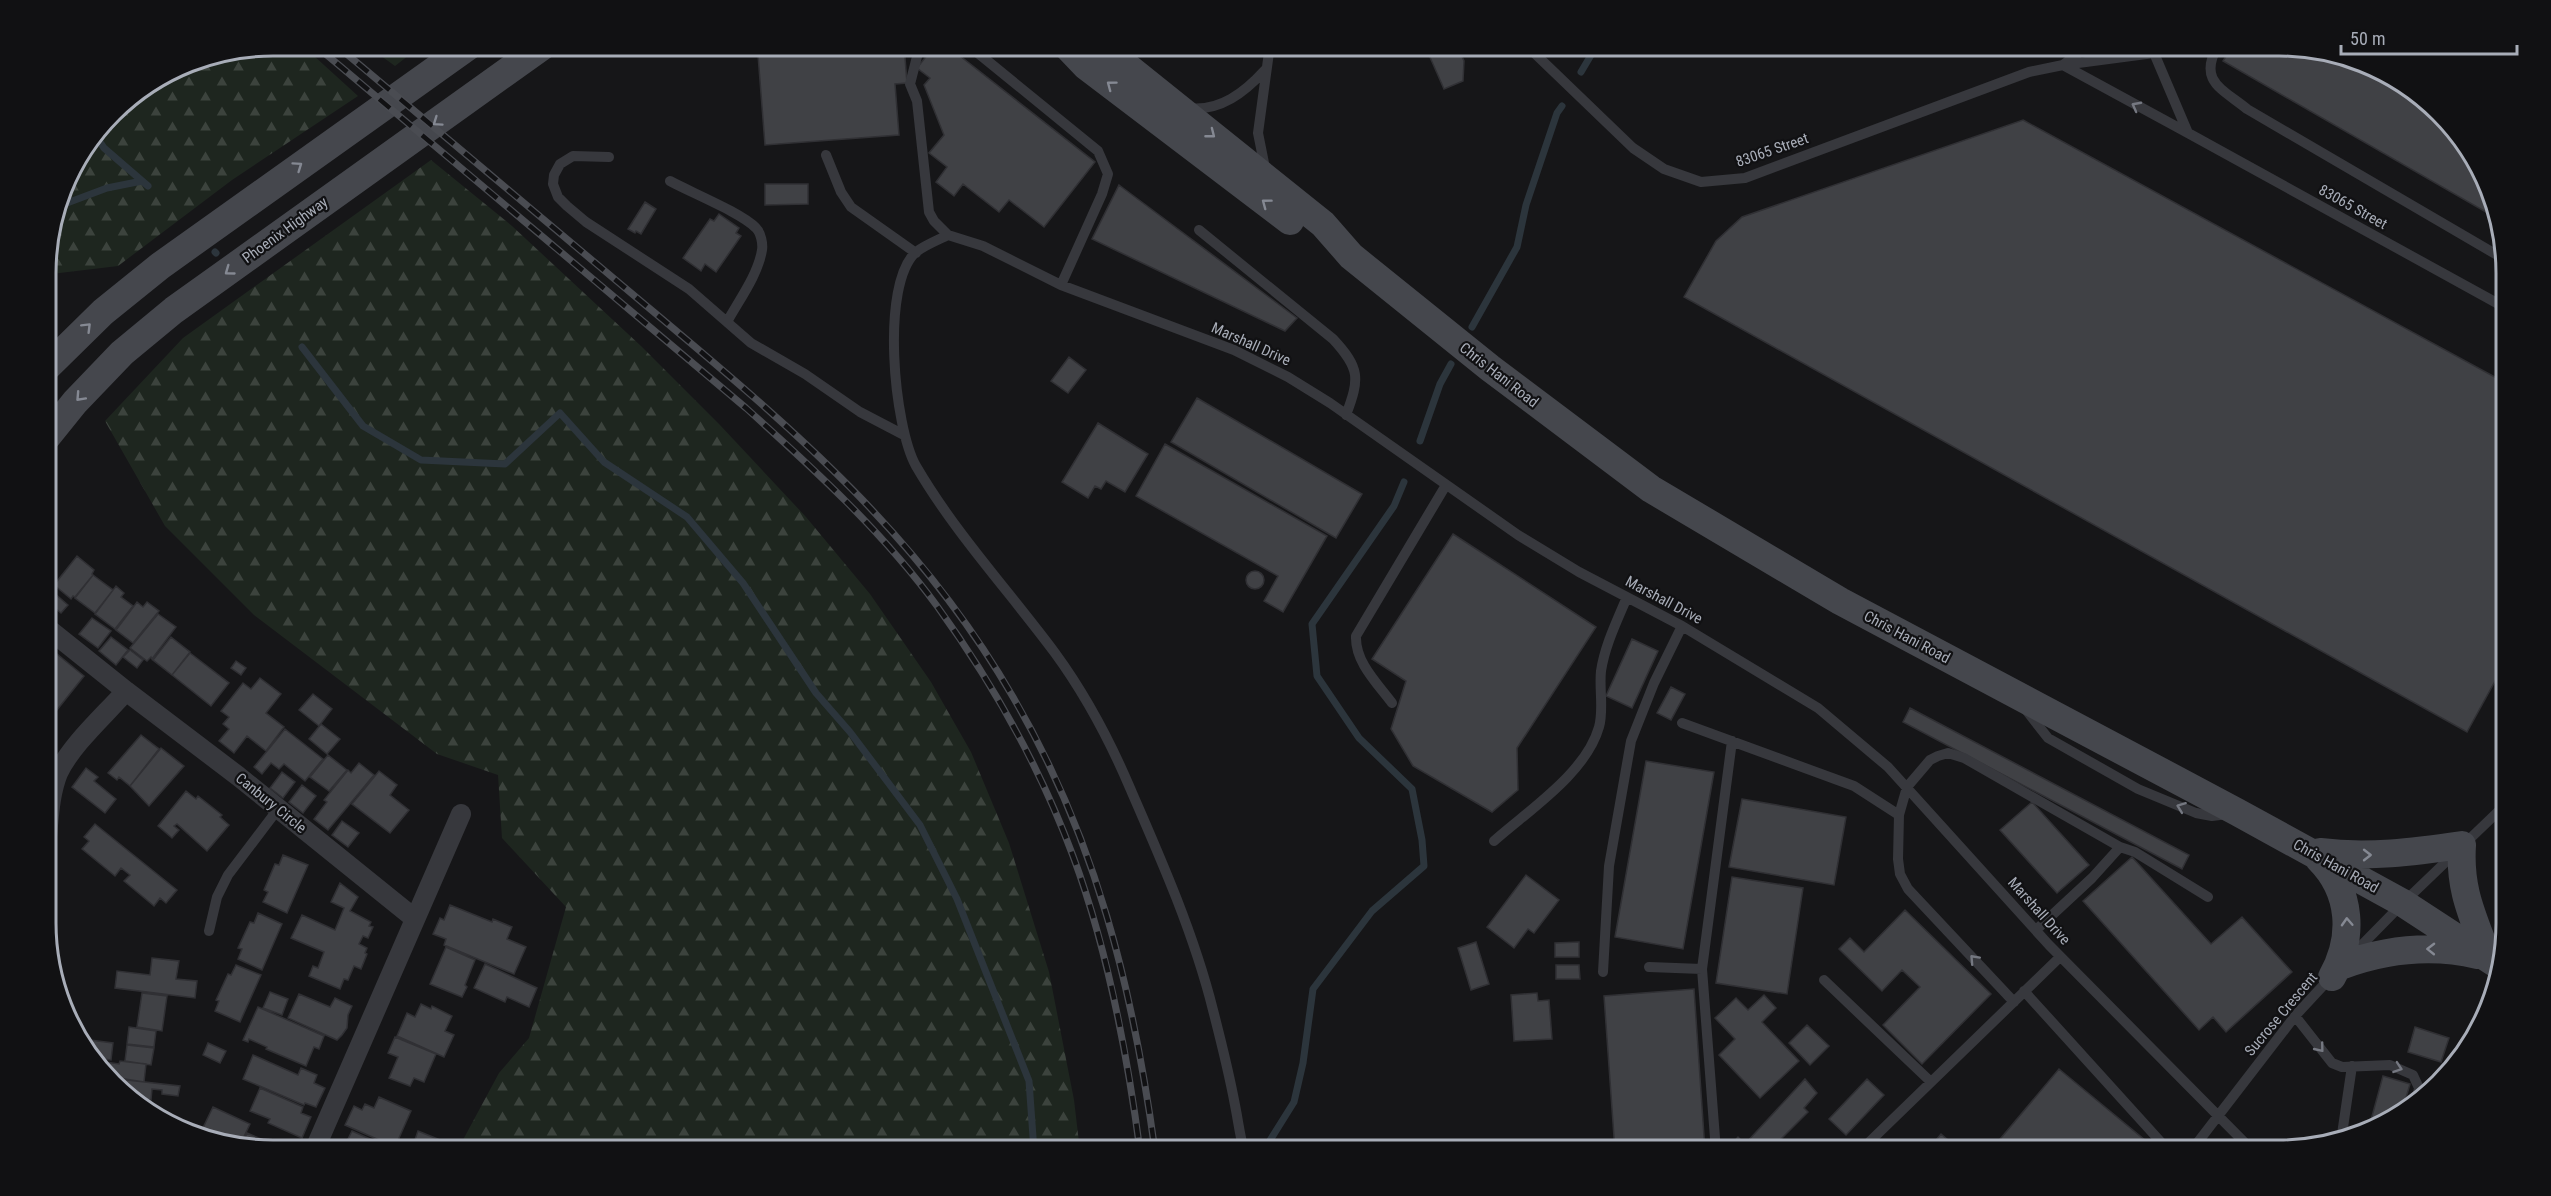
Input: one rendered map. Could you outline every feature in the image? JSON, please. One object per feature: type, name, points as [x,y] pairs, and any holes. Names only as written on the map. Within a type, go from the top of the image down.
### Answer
[{"type":"main road","points":[[56,358],[103,312],[251,200],[455,56]]},
{"type":"main road","name":"Phoenix Highway","points":[[56,426],[75,402],[122,353],[174,310],[529,56]]},
{"type":"main road","name":"Chris Hani Road","points":[[1076,56],[1086,66],[1311,237],[1351,256]]},
{"type":"main road","name":"Chris Hani Road","points":[[1113,56],[1269,179],[1323,224],[1351,256],[1490,368],[1651,489],[1776,565],[2309,850],[2403,903],[2492,960]]},
{"type":"main road","points":[[2309,850],[2370,855],[2462,845],[2463,890],[2492,960]]},
{"type":"main road","points":[[2309,850],[2332,874],[2345,904],[2347,935],[2337,971]]},
{"type":"main road","points":[[2337,971],[2365,957],[2413,949],[2447,950],[2492,961]]},
{"type":"street","name":"Canbury Circle","points":[[56,635],[414,918]]},
{"type":"street","points":[[56,781],[59,772],[72,752],[126,692]]},
{"type":"street","points":[[318,1141],[461,814]]},
{"type":"lane","points":[[917,56],[910,84],[917,101],[929,212],[934,221],[948,235],[916,253],[905,268],[898,297],[893,358],[900,420],[904,435],[916,466],[947,512],[1056,654],[1078,687],[1119,766],[1182,916],[1213,1008],[1242,1141]]},
{"type":"lane","points":[[981,56],[1098,151],[1108,174],[1102,194],[1061,285]]},
{"type":"lane","points":[[1268,56],[1259,144],[1269,179]]},
{"type":"lane","name":"83065 Street","points":[[1537,56],[1633,148],[1664,169],[1701,182],[1745,178],[2029,72],[2114,56]]},
{"type":"lane","name":"83065 Street","points":[[2062,65],[2074,56]]},
{"type":"lane","name":"83065 Street","points":[[2158,56],[2188,133]]},
{"type":"lane","points":[[2213,56],[2209,65],[2213,82],[2247,109],[2495,254]]},
{"type":"lane","name":"83065 Street","points":[[2062,65],[2496,303]]},
{"type":"lane","points":[[1176,107],[1197,109],[1227,101],[1247,90],[1265,70]]},
{"type":"lane","points":[[826,155],[841,192],[851,207],[916,253]]},
{"type":"lane","points":[[609,157],[573,156],[560,164],[554,175],[553,184],[558,196],[585,222],[689,288],[751,343],[805,374],[860,412],[904,435]]},
{"type":"lane","points":[[670,181],[742,218],[757,229],[761,237],[763,248],[759,263],[727,322]]},
{"type":"lane","points":[[1199,230],[1333,339],[1350,357],[1356,382],[1346,415]]},
{"type":"lane","name":"Marshall Drive","points":[[948,235],[982,246],[1061,285],[1234,350],[1288,377],[1518,535],[1580,572],[1682,626],[1818,708],[1847,731],[1907,788],[2060,957],[2245,1141]]},
{"type":"lane","points":[[1392,703],[1361,660],[1356,649],[1356,636],[1446,485]]},
{"type":"lane","points":[[1494,841],[1569,776],[1588,750],[1600,726],[1601,672],[1605,652],[1627,597]]},
{"type":"lane","points":[[1603,972],[1609,866],[1631,741],[1654,683],[1682,626]]},
{"type":"lane","points":[[1682,723],[1854,786],[1899,815]]},
{"type":"lane","points":[[1715,1141],[1702,969],[1732,741]]},
{"type":"lane","points":[[2014,1002],[1908,889],[1900,874],[1899,815],[1907,788],[1930,760],[1948,753],[1964,758],[2120,847],[2135,852],[2208,897]]},
{"type":"lane","points":[[209,931],[217,897],[228,875],[278,809]]},
{"type":"lane","name":"Sucrose Crescent","points":[[2198,1141],[2295,1016],[2403,903],[2496,813]]},
{"type":"lane","points":[[2036,930],[2092,878],[2120,847]]},
{"type":"lane","points":[[1870,1141],[2060,957]]},
{"type":"lane","points":[[1649,967],[1702,969]]},
{"type":"lane","points":[[1824,980],[1931,1082]]},
{"type":"lane","points":[[2024,992],[2161,1141]]},
{"type":"lane","points":[[2295,1016],[2332,1063],[2342,1066],[2390,1065],[2403,1069],[2413,1075],[2419,1090]]},
{"type":"lane","points":[[2343,1131],[2352,1066]]},
{"type":"green space","points":[[258,56],[314,56],[358,96],[232,180],[118,266],[56,273],[57,244],[67,203],[85,164],[109,129],[140,100],[189,72],[216,63]]},
{"type":"green space","points":[[381,56],[408,56],[395,66]]},
{"type":"green space","points":[[431,160],[512,226],[641,346],[719,424],[806,517],[870,594],[931,682],[971,752],[1009,843],[1049,972],[1074,1100],[1079,1141],[462,1141],[499,1073],[529,1038],[566,907],[502,838],[498,775],[437,754],[254,615],[165,526],[105,421],[183,338]]},
{"type":"building","points":[[758,56],[905,56],[907,83],[895,84],[899,135],[765,145]]},
{"type":"building","points":[[926,56],[960,56],[1095,162],[1044,227],[1009,200],[999,212],[963,184],[954,196],[936,182],[947,167],[929,153],[944,135],[924,85],[930,78],[917,68]]},
{"type":"building","points":[[1429,56],[1462,56],[1464,61],[1463,81],[1444,89]]},
{"type":"building","points":[[2226,56],[2307,57],[2348,67],[2387,85],[2422,109],[2451,140],[2479,189],[2487,213],[2223,61]]},
{"type":"building","points":[[2023,120],[2496,378],[2496,679],[2467,732],[1684,297],[1716,241],[1742,217]]},
{"type":"building","points":[[765,184],[808,184],[808,204],[765,205]]},
{"type":"building","points":[[1119,185],[1297,318],[1285,331],[1092,239]]},
{"type":"building","points":[[645,202],[656,209],[641,234],[636,231],[635,233],[628,229]]},
{"type":"building","points":[[719,214],[739,228],[736,233],[741,236],[716,272],[705,264],[701,271],[683,258],[710,219],[714,221]]},
{"type":"building","points":[[1069,357],[1086,370],[1068,393],[1051,381]]},
{"type":"building","points":[[1197,398],[1362,494],[1336,538],[1171,442]]},
{"type":"building","points":[[1098,423],[1148,454],[1125,492],[1106,481],[1101,489],[1095,486],[1088,498],[1062,482]]},
{"type":"building","points":[[1165,444],[1327,536],[1283,612],[1264,601],[1278,576],[1136,496]]},
{"type":"building","points":[[1453,534],[1596,627],[1517,748],[1518,790],[1492,812],[1413,766],[1391,729],[1406,681],[1372,659]]},
{"type":"building","points":[[77,556],[94,570],[93,575],[71,599],[56,587],[56,582]]},
{"type":"building","points":[[1255,571],[1261,574],[1264,580],[1261,586],[1255,589],[1249,586],[1246,580],[1249,574]]},
{"type":"building","points":[[93,575],[113,590],[95,613],[75,598]]},
{"type":"building","points":[[116,586],[124,593],[121,597],[133,606],[115,629],[95,614]]},
{"type":"building","points":[[56,595],[68,605],[61,613],[56,609]]},
{"type":"building","points":[[137,602],[143,607],[147,602],[159,611],[133,643],[116,630]]},
{"type":"building","points":[[158,614],[176,627],[152,659],[151,657],[147,661],[130,648]]},
{"type":"building","points":[[92,618],[111,631],[98,648],[79,634]]},
{"type":"building","points":[[111,637],[128,650],[116,665],[99,651]]},
{"type":"building","points":[[171,637],[190,652],[172,675],[153,660]]},
{"type":"building","points":[[1632,639],[1658,651],[1632,708],[1606,696]]},
{"type":"building","points":[[130,650],[143,660],[137,668],[123,657]]},
{"type":"building","points":[[190,653],[229,683],[211,706],[172,675]]},
{"type":"building","points":[[56,655],[84,676],[56,711]]},
{"type":"building","points":[[236,661],[246,668],[241,675],[231,668]]},
{"type":"building","points":[[260,678],[281,694],[266,713],[284,727],[266,751],[247,736],[234,753],[219,741],[229,729],[223,724],[229,717],[221,711],[243,683],[251,689]]},
{"type":"building","points":[[1671,687],[1685,694],[1671,720],[1657,713]]},
{"type":"building","points":[[313,694],[332,709],[319,726],[299,710]]},
{"type":"building","points":[[1910,708],[2189,855],[2182,869],[1903,722]]},
{"type":"building","points":[[321,724],[340,739],[327,754],[309,739]]},
{"type":"building","points":[[285,729],[323,759],[305,781],[284,764],[279,769],[271,763],[262,774],[254,767]]},
{"type":"building","points":[[141,735],[159,749],[130,786],[119,777],[117,780],[108,773]]},
{"type":"building","points":[[161,748],[184,766],[149,806],[130,786]]},
{"type":"building","points":[[328,755],[347,770],[329,791],[310,777]]},
{"type":"building","points":[[1646,761],[1714,772],[1683,949],[1615,937]]},
{"type":"building","points":[[359,763],[374,775],[328,830],[314,819],[327,802],[324,800],[348,770],[351,773]]},
{"type":"building","points":[[86,768],[98,777],[94,781],[116,799],[105,813],[72,787]]},
{"type":"building","points":[[379,771],[397,785],[390,795],[409,810],[390,833],[352,804]]},
{"type":"building","points":[[282,772],[295,782],[283,798],[270,788]]},
{"type":"building","points":[[302,785],[316,796],[303,813],[289,802]]},
{"type":"building","points":[[186,791],[196,799],[198,796],[222,815],[220,817],[229,825],[207,851],[177,824],[174,826],[179,830],[172,838],[158,826]]},
{"type":"building","points":[[1742,799],[1846,817],[1834,885],[1729,867]]},
{"type":"building","points":[[2032,802],[2089,865],[2057,893],[2000,830]]},
{"type":"building","points":[[342,821],[359,833],[348,847],[332,835]]},
{"type":"building","points":[[95,824],[177,890],[166,903],[160,898],[154,906],[124,881],[130,875],[121,868],[115,876],[82,849],[89,841],[84,837]]},
{"type":"building","points":[[283,855],[308,865],[287,913],[263,902],[268,892],[264,890],[275,864],[279,865]]},
{"type":"building","points":[[2132,857],[2211,944],[2242,917],[2292,972],[2226,1032],[2213,1017],[2199,1030],[2083,901]]},
{"type":"building","points":[[1526,875],[1559,900],[1534,933],[1528,929],[1514,948],[1487,927]]},
{"type":"building","points":[[1732,877],[1803,888],[1787,994],[1716,983]]},
{"type":"building","points":[[340,883],[358,897],[350,911],[371,922],[369,926],[373,927],[368,938],[363,936],[359,944],[367,948],[361,969],[354,966],[348,980],[344,979],[340,989],[309,976],[313,966],[318,968],[324,952],[291,938],[302,915],[335,930],[344,908],[331,902]]},
{"type":"building","points":[[450,905],[492,922],[493,919],[512,927],[507,939],[526,947],[514,974],[444,945],[446,939],[433,934],[440,918],[444,920]]},
{"type":"building","points":[[1905,910],[1991,994],[1922,1064],[1883,1025],[1920,987],[1902,970],[1882,991],[1839,949],[1850,938],[1864,952]]},
{"type":"building","points":[[258,913],[282,924],[262,970],[238,959],[242,949],[238,948],[250,922],[254,923]]},
{"type":"building","points":[[1476,942],[1489,984],[1471,990],[1458,948]]},
{"type":"building","points":[[1579,942],[1579,957],[1555,957],[1555,943]]},
{"type":"building","points":[[446,947],[475,960],[462,997],[430,984]]},
{"type":"building","points":[[152,958],[179,961],[176,979],[197,981],[195,998],[115,988],[117,971],[150,975]]},
{"type":"building","points":[[485,964],[537,988],[529,1007],[507,997],[505,1002],[474,988]]},
{"type":"building","points":[[236,965],[261,975],[240,1022],[215,1011],[219,1001],[216,1000],[228,974],[231,975]]},
{"type":"building","points":[[1556,965],[1579,965],[1580,979],[1556,979]]},
{"type":"building","points":[[1694,989],[1704,1141],[1614,1141],[1604,996]]},
{"type":"building","points":[[270,992],[288,999],[282,1015],[263,1008]]},
{"type":"building","points":[[142,993],[167,996],[162,1031],[137,1027]]},
{"type":"building","points":[[1537,993],[1538,1001],[1549,1000],[1552,1039],[1514,1041],[1511,995]]},
{"type":"building","points":[[299,994],[330,1007],[335,998],[352,1006],[348,1015],[347,1028],[337,1040],[288,1018]]},
{"type":"building","points":[[1764,995],[1776,1008],[1762,1022],[1799,1061],[1760,1098],[1719,1055],[1735,1039],[1715,1018],[1736,998],[1748,1010]]},
{"type":"building","points":[[421,1004],[431,1009],[432,1006],[452,1016],[445,1031],[454,1035],[444,1057],[397,1036],[407,1013],[415,1017]]},
{"type":"building","points":[[258,1007],[324,1036],[319,1049],[314,1047],[306,1066],[249,1039],[248,1042],[243,1040]]},
{"type":"building","points":[[1807,1025],[1829,1046],[1810,1065],[1789,1043]]},
{"type":"building","points":[[129,1027],[156,1031],[154,1047],[127,1044]]},
{"type":"building","points":[[2415,1027],[2449,1038],[2441,1062],[2408,1052]]},
{"type":"building","points":[[395,1037],[436,1054],[424,1082],[414,1078],[410,1086],[389,1078],[398,1057],[388,1053]]},
{"type":"building","points":[[90,1041],[113,1043],[111,1060],[102,1059]]},
{"type":"building","points":[[208,1043],[226,1051],[220,1063],[203,1055]]},
{"type":"building","points":[[127,1045],[154,1048],[151,1065],[125,1061]]},
{"type":"building","points":[[253,1055],[298,1075],[301,1068],[317,1075],[314,1083],[325,1088],[316,1107],[305,1103],[304,1105],[243,1079]]},
{"type":"building","points":[[105,1062],[146,1064],[144,1082],[120,1078]]},
{"type":"building","points":[[2059,1069],[2146,1141],[1998,1141]]},
{"type":"building","points":[[2383,1076],[2410,1084],[2405,1100],[2371,1119]]},
{"type":"building","points":[[121,1079],[180,1086],[178,1096],[162,1094],[162,1090],[152,1089],[151,1100],[140,1096]]},
{"type":"building","points":[[1805,1079],[1817,1093],[1804,1108],[1808,1112],[1779,1141],[1748,1141]]},
{"type":"building","points":[[1867,1079],[1884,1095],[1846,1135],[1829,1119]]},
{"type":"building","points":[[260,1088],[303,1107],[301,1113],[311,1117],[302,1138],[268,1123],[270,1119],[250,1111]]},
{"type":"building","points":[[379,1097],[411,1111],[398,1141],[381,1141],[345,1125],[354,1106],[362,1110],[365,1104],[374,1108]]},
{"type":"building","points":[[213,1107],[250,1124],[243,1139],[202,1129]]},
{"type":"building","points":[[352,1131],[375,1141],[347,1141]]},
{"type":"building","points":[[418,1131],[443,1141],[414,1141]]},
{"type":"building","points":[[247,1133],[265,1140],[258,1140],[244,1139]]},
{"type":"building","points":[[1941,1134],[1949,1141],[1935,1141]]},
{"type":"waterway","points":[[1581,72],[1590,56]]},
{"type":"waterway","points":[[1472,327],[1517,247],[1526,205],[1557,113],[1562,106]]},
{"type":"waterway","points":[[99,141],[104,148],[148,186]]},
{"type":"waterway","points":[[67,203],[107,188],[142,181]]},
{"type":"waterway","points":[[302,347],[363,426],[421,460],[505,464],[560,413],[604,462],[687,517],[743,583],[816,693],[850,732],[920,825],[957,899],[1029,1081],[1033,1141]]},
{"type":"waterway","points":[[1420,441],[1440,384],[1451,364]]},
{"type":"waterway","points":[[1270,1141],[1294,1102],[1303,1063],[1313,989],[1372,911],[1424,866],[1422,840],[1412,789],[1359,738],[1317,676],[1312,624],[1394,506],[1404,482]]},
{"type":"railway","points":[[328,56],[772,431],[871,527],[937,606],[977,665],[1013,726],[1046,790],[1073,856],[1096,928],[1115,1002],[1139,1141]]},
{"type":"railway","points":[[349,56],[748,392],[846,483],[892,531],[935,582],[975,637],[1013,697],[1042,751],[1089,860],[1122,974],[1135,1032],[1154,1141]]}]
